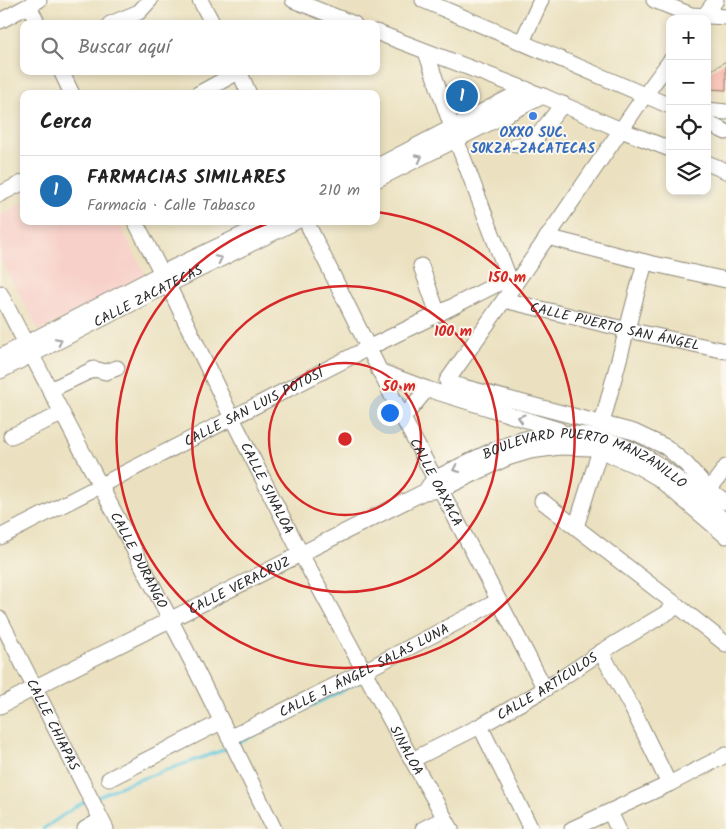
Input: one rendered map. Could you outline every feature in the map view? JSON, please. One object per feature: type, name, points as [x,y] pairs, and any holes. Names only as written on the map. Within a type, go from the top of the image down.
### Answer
[{"type":"street","points":[[120,20],[139,12],[150,0]]},
{"type":"street","points":[[200,0],[211,20]]},
{"type":"street","points":[[293,0],[339,20]]},
{"type":"street","points":[[423,0],[668,105]]},
{"type":"street","points":[[522,42],[541,0]]},
{"type":"street","points":[[654,0],[695,15]]},
{"type":"street","points":[[705,15],[716,0]]},
{"type":"street","points":[[0,21],[34,3],[37,20]]},
{"type":"street","points":[[711,17],[726,17]]},
{"type":"street","points":[[380,34],[526,89],[666,147]]},
{"type":"street","points":[[426,52],[508,288]]},
{"type":"street","points":[[666,66],[548,237],[508,288],[447,382],[634,432],[666,447],[686,464],[709,490],[726,502]]},
{"type":"street","points":[[64,75],[70,90]]},
{"type":"street","points":[[205,90],[233,75]]},
{"type":"street","points":[[242,75],[247,90]]},
{"type":"street","points":[[380,178],[526,89]]},
{"type":"street","points":[[380,165],[543,96]]},
{"type":"street","points":[[517,145],[524,145],[536,138],[563,104]]},
{"type":"street","points":[[711,110],[726,112]]},
{"type":"street","points":[[711,125],[726,132]]},
{"type":"street","points":[[711,165],[726,171]]},
{"type":"street","points":[[0,194],[20,184]]},
{"type":"street","name":"CALLE SINALOA","points":[[137,225],[301,554],[364,671]]},
{"type":"street","name":"CALLE ZACATECAS","points":[[0,371],[28,350],[264,225]]},
{"type":"street","name":"CALLE ZACATECAS","points":[[165,279],[288,225]]},
{"type":"street","name":"CALLE OAXACA","points":[[308,225],[379,371],[544,689]]},
{"type":"street","points":[[548,237],[645,262],[726,280]]},
{"type":"street","points":[[602,423],[645,262]]},
{"type":"street","points":[[421,266],[438,314]]},
{"type":"street","name":"CALLE SAN LUIS POTOSÍ","points":[[0,537],[368,348],[438,314],[508,288]]},
{"type":"street","name":"CALLE PUERTO SAN ÁNGEL","points":[[508,288],[628,330],[726,351]]},
{"type":"street","name":"CALLE DURANGO","points":[[0,293],[28,350],[171,620],[274,829]]},
{"type":"street","name":"CALLE ZACATECAS","points":[[0,357],[28,350]]},
{"type":"street","points":[[50,390],[94,369],[106,372],[117,368]]},
{"type":"street","points":[[379,371],[568,433]]},
{"type":"street","points":[[403,418],[427,388]]},
{"type":"street","points":[[11,436],[62,414]]},
{"type":"street","name":"BOULEVARD PUERTO MANZANILLO","points":[[437,484],[530,451],[543,435],[568,433],[609,441],[640,453],[689,488],[726,522]]},
{"type":"street","name":"BOULEVARD PUERTO MANZANILLO","points":[[536,443],[600,450],[639,467],[658,478],[726,536]]},
{"type":"street","points":[[576,527],[600,450]]},
{"type":"street","points":[[709,490],[726,467]]},
{"type":"street","name":"CALLE VERACRUZ","points":[[4,701],[171,620],[437,484]]},
{"type":"street","points":[[542,501],[726,644]]},
{"type":"street","name":"CALLE J. ÁNGEL SALAS LUNA","points":[[229,738],[364,671],[498,601]]},
{"type":"street","name":"CALLE ARTÍCULOS","points":[[412,760],[480,726],[544,689],[678,606]]},
{"type":"street","name":"CALLE CHIAPAS","points":[[0,619],[102,822]]},
{"type":"street","points":[[601,652],[632,708],[669,784]]},
{"type":"street","name":"SINALOA","points":[[364,671],[448,824]]},
{"type":"street","points":[[109,779],[221,722]]},
{"type":"street","points":[[480,726],[532,829]]},
{"type":"street","points":[[572,829],[726,755]]},
{"type":"street","points":[[610,812],[618,829]]},
{"type":"street","points":[[85,829],[102,822]]},
{"type":"street","points":[[423,829],[448,824]]},
{"type":"shaded area","points":[[20,204],[20,225],[120,225],[146,276],[39,331],[0,258],[0,215]]},
{"type":"building","points":[[726,61],[726,90],[711,89],[711,70]]},
{"type":"waterway","points":[[237,744],[363,680]]},
{"type":"waterway","points":[[95,798],[124,785],[229,748]]},
{"type":"waterway","points":[[43,829],[87,801]]},
{"type":"place","name":"FARMACIAS SIMILARES","points":[[462,96]]},
{"type":"place","name":"OXXO SUC. 50KZA-ZACATECAS","points":[[533,116]]}]
